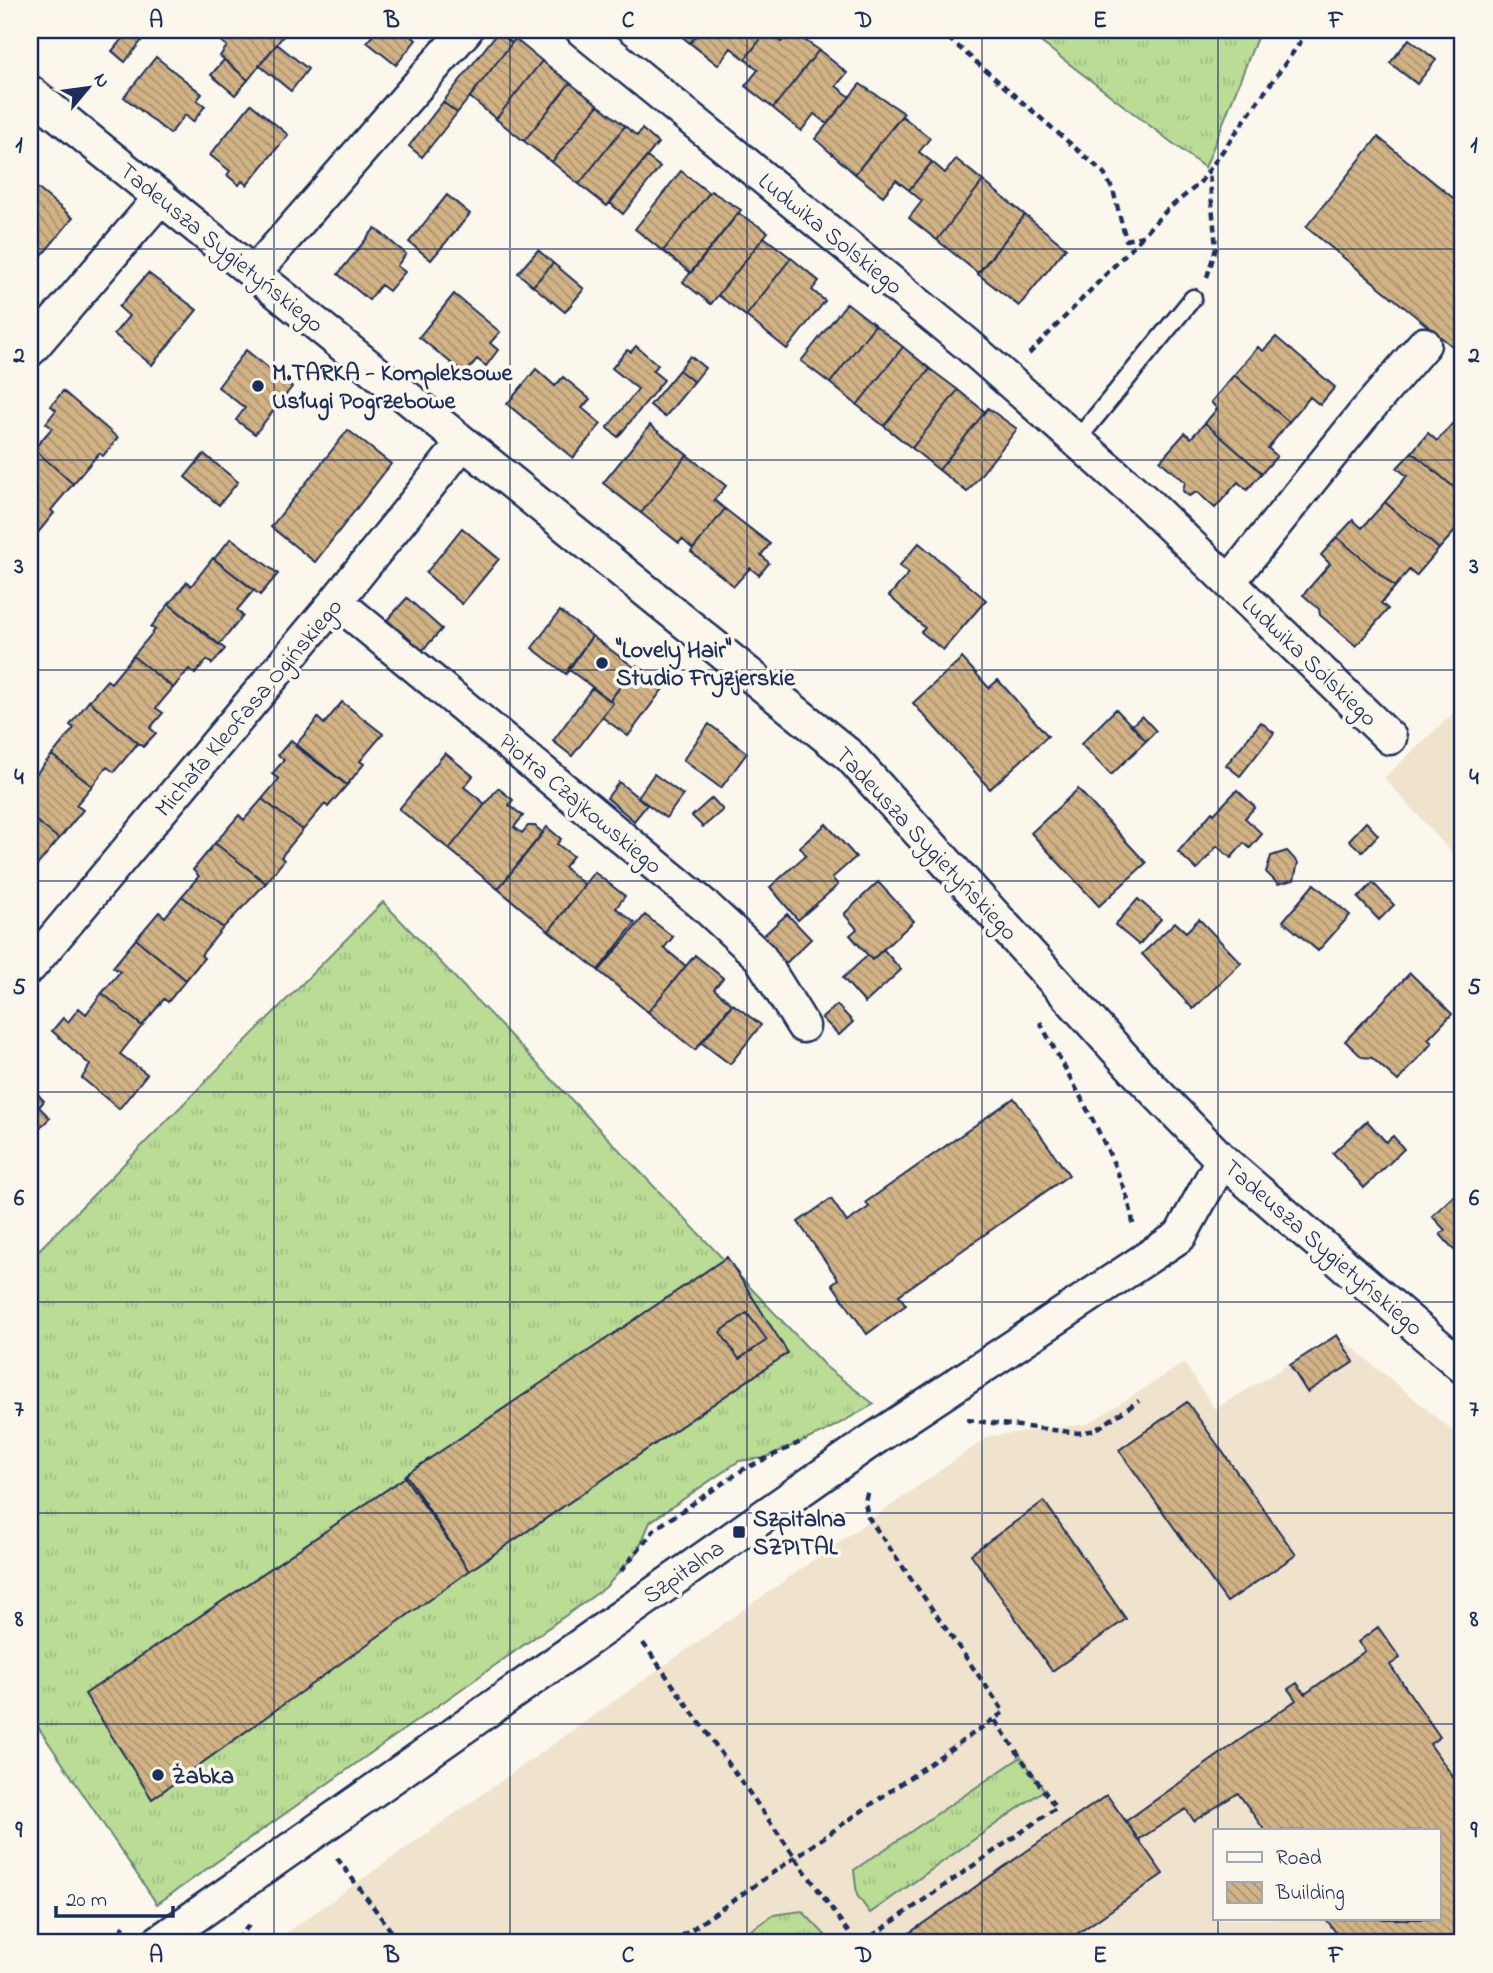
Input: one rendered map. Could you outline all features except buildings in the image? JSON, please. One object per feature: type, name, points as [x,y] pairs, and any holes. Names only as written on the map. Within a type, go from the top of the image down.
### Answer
[{"type":"street","points":[[255,272],[466,30]]},
{"type":"street","name":"Ludwika Solskiego","points":[[582,30],[1006,378],[1229,582],[1390,738]]},
{"type":"street","name":"Tadeusza Sygietyńskiego","points":[[30,92],[850,756],[1136,1070],[1222,1160],[1463,1367]]},
{"type":"street","points":[[33,338],[161,197]]},
{"type":"street","name":"Ludwika Solskiego","points":[[1229,582],[1363,415],[1424,344]]},
{"type":"street","name":"Michała Kleofasa Ogińskiego","points":[[30,967],[336,601],[463,444]]},
{"type":"street","name":"Piotra Czajkowskiego","points":[[336,601],[705,906],[760,957],[803,1026]]},
{"type":"street","name":"Szpitalna","points":[[157,1943],[622,1613],[865,1445],[1180,1236],[1222,1160]]},
{"type":"lane","points":[[1076,441],[1193,298]]},
{"type":"path","points":[[939,30],[1102,172],[1112,190],[1126,240],[1143,236]]},
{"type":"path","points":[[1006,378],[1168,209],[1199,184],[1309,30]]},
{"type":"path","points":[[1205,285],[1216,248],[1209,170]]},
{"type":"path","points":[[1035,1012],[1132,1210],[1133,1227],[1126,1238]]},
{"type":"path","points":[[958,1419],[1079,1433],[1095,1430],[1139,1401]]},
{"type":"path","points":[[813,1437],[744,1469],[654,1529],[606,1587],[859,1943],[1056,1808],[994,1719]]},
{"type":"path","points":[[672,1943],[1004,1712],[868,1517],[865,1502],[871,1483]]},
{"type":"path","points":[[330,1853],[400,1943]]},
{"type":"path","points":[[101,1943],[134,1920]]},
{"type":"path","points":[[237,1940],[254,1920]]},
{"type":"shaded area","points":[[1463,704],[1463,865],[1384,778]]},
{"type":"shaded area","points":[[1337,1335],[1463,1439],[1463,1943],[272,1943],[989,1436],[1088,1424],[1184,1363],[1215,1409]]},
{"type":"green space","points":[[1025,30],[1260,30],[1205,168]]},
{"type":"green space","points":[[383,902],[826,1367],[874,1404],[824,1432],[764,1458],[739,1461],[650,1522],[638,1551],[606,1587],[157,1904],[30,1715],[30,1259]]},
{"type":"green space","points":[[1021,1757],[1044,1790],[870,1913],[857,1895],[854,1870]]},
{"type":"green space","points":[[802,1911],[830,1940],[824,1943],[732,1943],[773,1915]]},
{"type":"place","name":"M.TARKA - Kompleksowe Usługi Pogrzebowe","points":[[258,386]]},
{"type":"place","name":"\"Lovely Hair\" Studio Fryzjerskie","points":[[602,663]]},
{"type":"place","name":"Szpitalna SZPITAL","points":[[739,1532]]},
{"type":"place","name":"Żabka","points":[[158,1775]]}]
